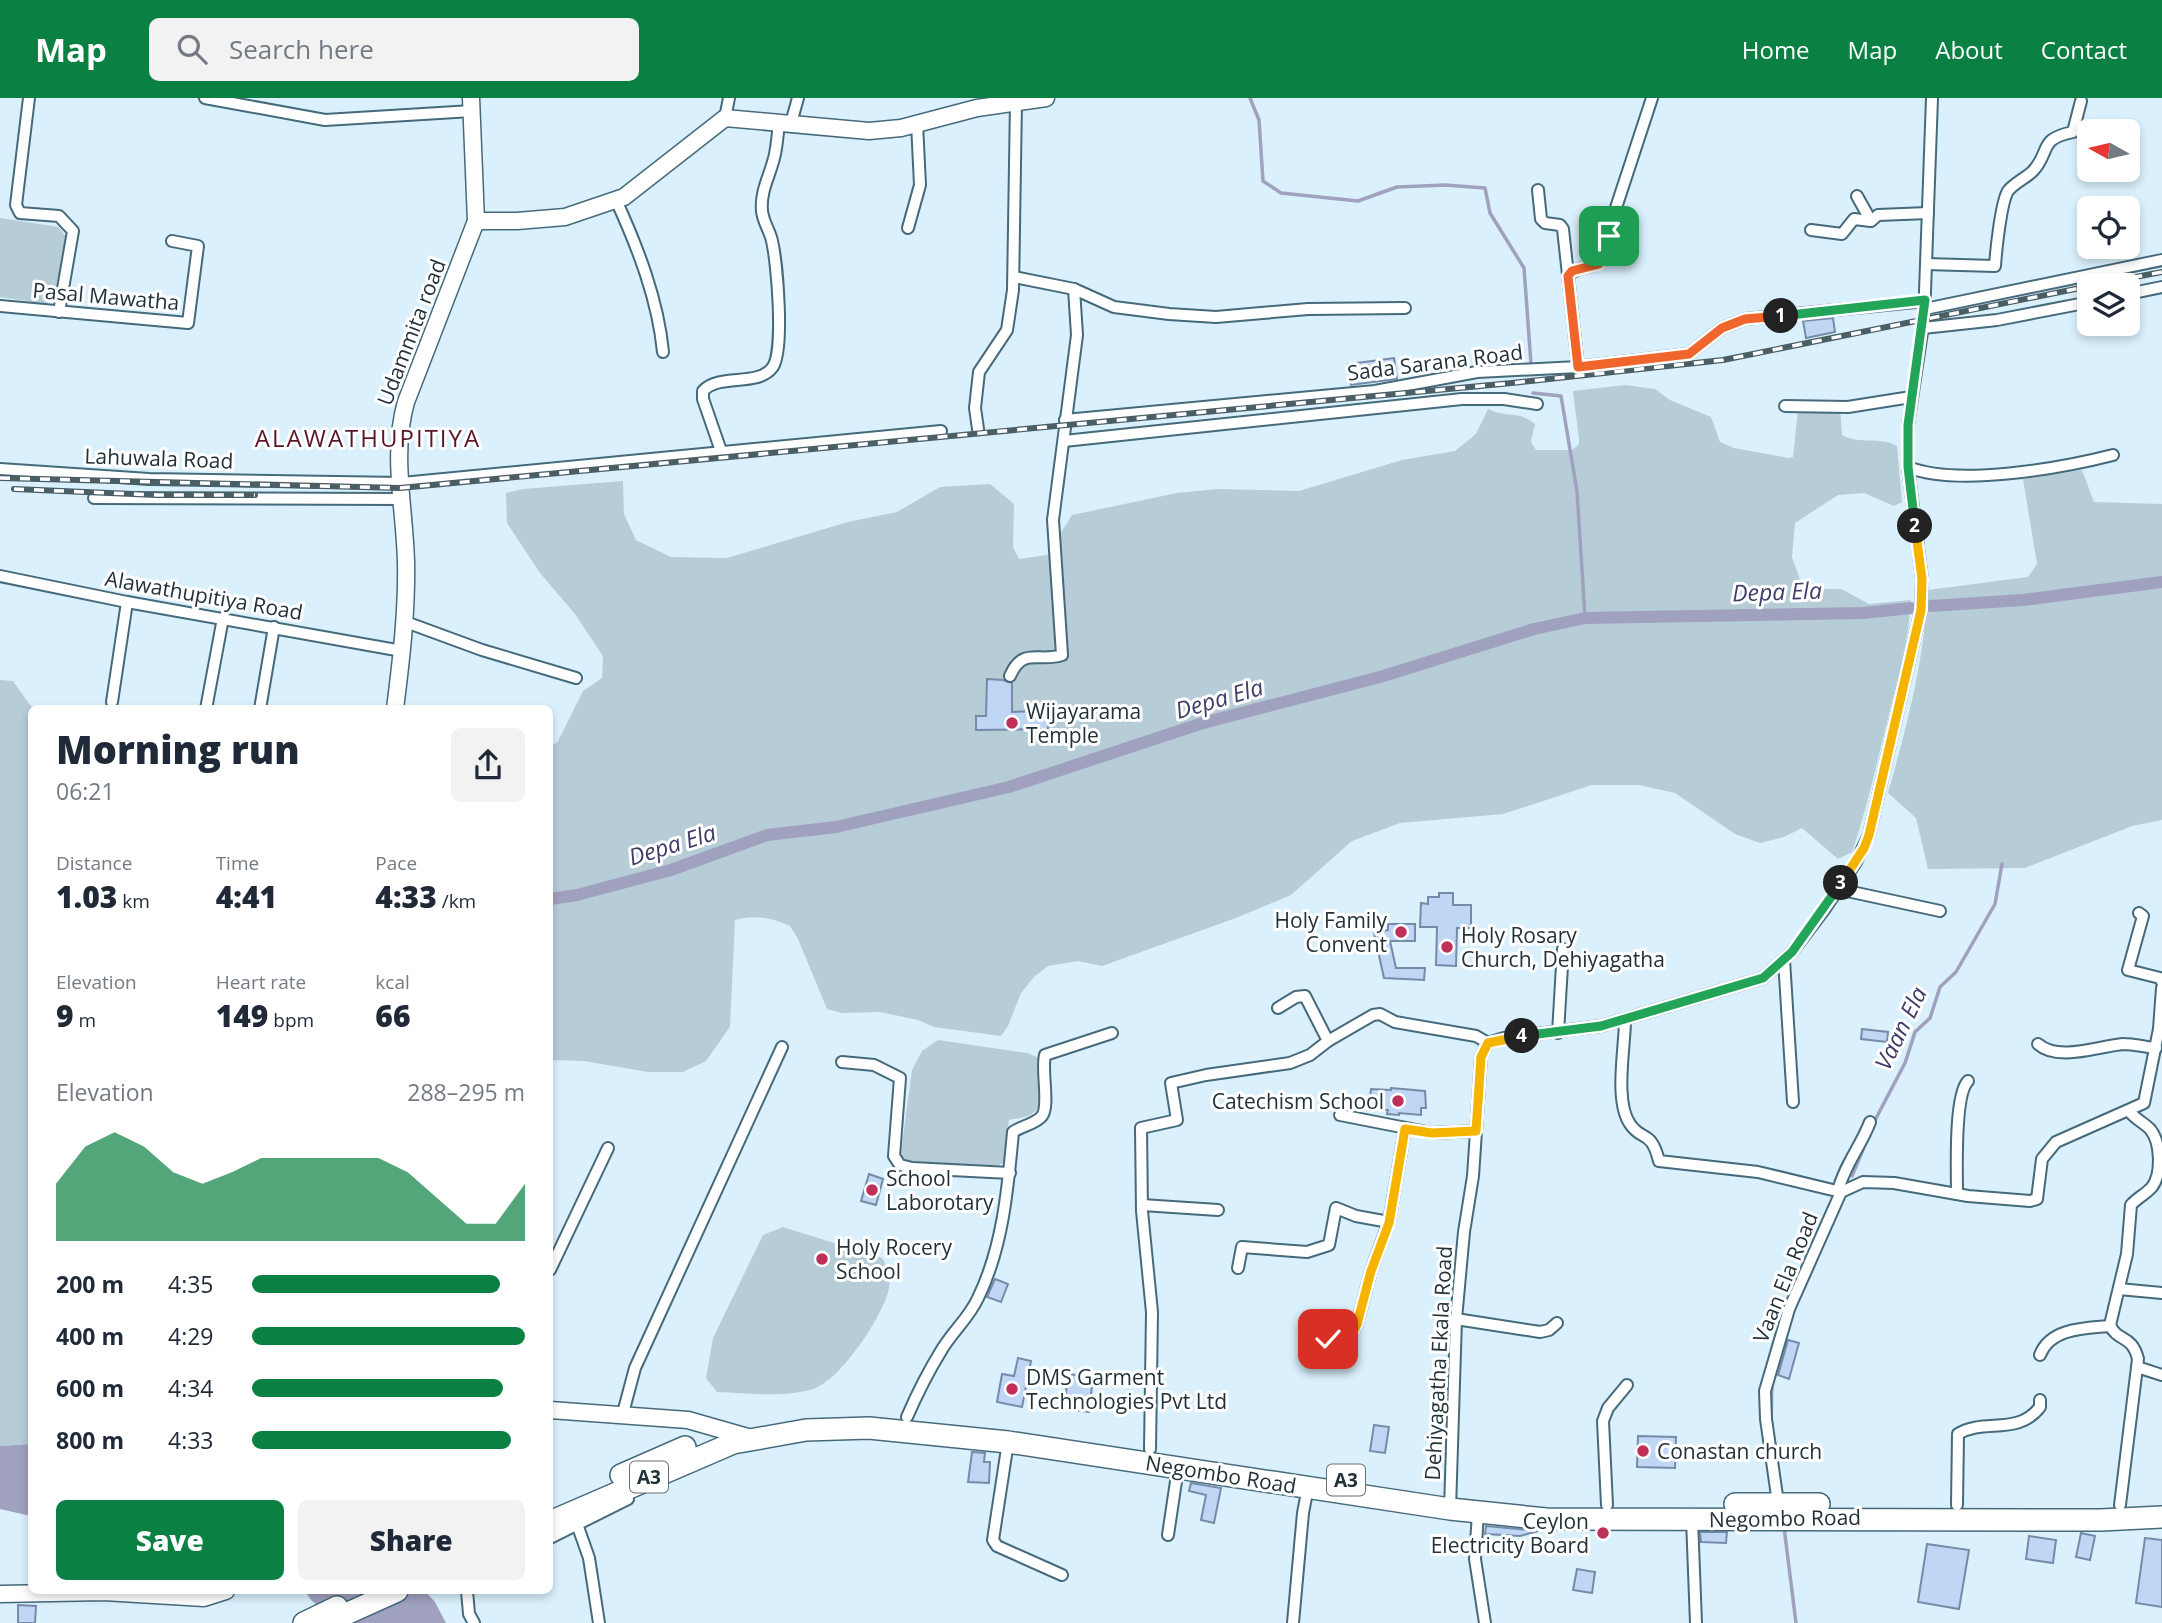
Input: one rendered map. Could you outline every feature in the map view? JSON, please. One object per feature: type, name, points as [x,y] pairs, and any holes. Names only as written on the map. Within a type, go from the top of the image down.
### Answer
[{"type":"highway","name":"Negombo Road","points":[[553,1507],[651,1460],[730,1430],[774,1421],[828,1416],[907,1417],[1150,1449],[1451,1503],[1478,1513],[1546,1519],[2101,1520],[2162,1517]]},
{"type":"highway","name":"Negombo Road","points":[[553,1521],[659,1473],[751,1438],[806,1430],[869,1428],[1008,1442],[1308,1487],[1451,1503],[2162,1504]]},
{"type":"highway","points":[[304,1623],[366,1594]]},
{"type":"highway","points":[[326,1623],[390,1594]]},
{"type":"street","points":[[30,98],[16,205],[20,213],[59,216],[72,231],[59,312]]},
{"type":"street","points":[[205,98],[325,120],[471,105]]},
{"type":"street","points":[[476,221],[565,217],[624,197],[725,118],[729,98]]},
{"type":"street","points":[[722,451],[703,399],[703,391],[712,385],[765,373],[773,368],[777,357],[779,294],[772,239],[762,215],[762,202],[785,123],[798,98]]},
{"type":"street","points":[[725,118],[869,131],[917,123],[977,108],[1046,98]]},
{"type":"street","points":[[1568,276],[1572,271],[1599,264],[1603,259],[1612,220],[1652,98]]},
{"type":"street","points":[[1150,1449],[1151,1301],[1142,1205],[1141,1128],[1177,1120],[1171,1083],[1290,1063],[1310,1055],[1328,1041],[1373,1015],[1380,1014],[1395,1022],[1476,1036],[1488,1043],[1504,1038],[1558,1033],[1625,1020],[1763,978],[1784,960],[1838,889],[1860,855],[1869,835],[1921,610],[1922,579],[1908,467],[1908,425],[1925,305],[1932,98]]},
{"type":"street","points":[[1926,264],[1995,266],[1996,243],[2007,192],[2035,169],[2044,148],[2057,135],[2073,132],[2081,101]]},
{"type":"street","points":[[978,429],[975,408],[979,372],[1007,330],[1014,277],[1016,102]]},
{"type":"street","name":"Udammita road","points":[[395,705],[402,651],[406,565],[399,428],[405,402],[476,221],[471,105]]},
{"type":"street","points":[[908,228],[920,185],[917,123]]},
{"type":"street","points":[[1538,190],[1541,219],[1545,223],[1560,225],[1563,229],[1578,367]]},
{"type":"street","points":[[1857,197],[1871,221]]},
{"type":"street","points":[[616,200],[634,240],[661,327],[663,352]]},
{"type":"street","points":[[1811,230],[1842,234],[1854,219],[1871,221],[1878,215],[1927,213]]},
{"type":"street","name":"Pasal Mawatha","points":[[0,306],[188,323],[198,246],[172,242]]},
{"type":"street","name":"Sada Sarana Road","points":[[1065,420],[1375,391],[1477,372],[1578,367],[1689,354],[1722,328],[1745,319],[1925,305],[2162,260]]},
{"type":"street","points":[[1014,277],[1074,289],[1114,307],[1216,317],[1308,309],[1405,308]]},
{"type":"street","points":[[2140,292],[2162,287]]},
{"type":"street","points":[[1010,676],[1016,663],[1022,659],[1062,654],[1053,520],[1077,335],[1074,289]]},
{"type":"street","points":[[1923,328],[1997,320],[2077,305]]},
{"type":"street","points":[[1785,406],[1848,407],[1911,397]]},
{"type":"street","points":[[1064,441],[1462,399],[1504,399],[1537,404]]},
{"type":"street","points":[[94,498],[402,491],[722,451],[941,431]]},
{"type":"street","points":[[1908,467],[1921,472],[1988,474],[2083,463],[2113,455]]},
{"type":"street","name":"Lahuwala Road","points":[[0,469],[138,479],[402,491]]},
{"type":"street","name":"Alawathupitiya Road","points":[[0,576],[127,602],[402,651]]},
{"type":"street","points":[[112,702],[127,602]]},
{"type":"street","points":[[207,705],[223,618]]},
{"type":"street","points":[[403,621],[482,650],[576,678]]},
{"type":"street","points":[[261,705],[274,627]]},
{"type":"street","points":[[1838,889],[1940,911]]},
{"type":"street","points":[[2139,913],[2143,916],[2128,970],[2160,978],[2162,982]]},
{"type":"street","points":[[1558,1033],[1563,949]]},
{"type":"street","points":[[1784,960],[1793,1102]]},
{"type":"street","points":[[1625,1020],[1622,1095],[1625,1110],[1630,1125],[1652,1140],[1658,1161],[1758,1172],[1840,1192],[1863,1182],[1894,1183],[1957,1194],[2030,1201],[2037,1199],[2042,1158],[2056,1142],[2144,1103],[2160,1029],[2162,988]]},
{"type":"street","points":[[1278,1007],[1305,996],[1328,1041]]},
{"type":"street","points":[[907,1417],[941,1350],[971,1311],[981,1292],[995,1251],[1010,1173],[1013,1132],[1038,1119],[1045,1110],[1045,1055],[1112,1033]]},
{"type":"street","name":"Dehiyagatha Ekala Road","points":[[1451,1503],[1456,1319],[1481,1057],[1488,1043]]},
{"type":"street","points":[[2038,1044],[2043,1049],[2064,1052],[2126,1044],[2156,1048]]},
{"type":"street","points":[[623,1413],[635,1368],[782,1046]]},
{"type":"street","points":[[842,1062],[874,1065],[900,1078],[894,1156],[900,1165],[912,1168],[1010,1173]]},
{"type":"street","points":[[1957,1194],[1961,1092],[1968,1081]]},
{"type":"street","points":[[2120,1505],[2137,1367],[2135,1349],[2130,1341],[2112,1331],[2110,1326],[2127,1254],[2131,1205],[2154,1184],[2160,1164],[2157,1143],[2150,1129],[2136,1120],[2129,1111]]},
{"type":"street","points":[[1340,1115],[1432,1133],[1476,1131]]},
{"type":"street","name":"Vaan Ela Road","points":[[1778,1503],[1766,1419],[1765,1391],[1789,1309],[1840,1192],[1843,1173],[1860,1148],[1870,1122]]},
{"type":"street","points":[[1320,1358],[1323,1344],[1328,1339],[1344,1339],[1353,1331],[1389,1223],[1405,1129]]},
{"type":"street","points":[[553,1264],[608,1148]]},
{"type":"street","points":[[1142,1205],[1218,1210]]},
{"type":"street","points":[[1238,1268],[1242,1247],[1307,1252],[1329,1245],[1336,1208],[1389,1223]]},
{"type":"street","points":[[2119,1289],[2162,1293]]},
{"type":"street","points":[[1456,1319],[1540,1332],[1549,1330],[1557,1323]]},
{"type":"street","points":[[2040,1355],[2045,1343],[2053,1335],[2110,1326]]},
{"type":"street","points":[[2137,1367],[2162,1375]]},
{"type":"street","points":[[1607,1505],[1603,1421],[1608,1408],[1628,1385]]},
{"type":"street","points":[[1957,1505],[1958,1434],[1968,1428],[2006,1426],[2028,1420],[2040,1408],[2040,1400]]},
{"type":"street","points":[[553,1410],[623,1413],[688,1420],[751,1438]]},
{"type":"street","points":[[1008,1442],[993,1541],[998,1546],[1062,1575]]},
{"type":"street","points":[[1168,1535],[1178,1468]]},
{"type":"street","points":[[553,1536],[630,1498],[659,1473]]},
{"type":"street","points":[[1293,1623],[1303,1513],[1308,1487]]},
{"type":"street","points":[[1478,1513],[1475,1559],[1485,1623]]},
{"type":"street","points":[[1692,1519],[1696,1623]]},
{"type":"street","points":[[577,1524],[589,1558],[598,1623]]},
{"type":"street","points":[[0,1594],[28,1593]]},
{"type":"street","points":[[137,1594],[204,1598],[217,1594]]},
{"type":"street","points":[[467,1594],[469,1614],[474,1623]]},
{"type":"shaded area","points":[[0,218],[59,227],[66,237],[57,295],[46,304],[0,297]]},
{"type":"shaded area","points":[[1625,385],[1655,389],[1670,400],[1711,417],[1720,442],[1734,448],[1789,458],[1793,457],[1799,400],[1840,405],[1842,435],[1855,440],[1884,441],[1897,446],[1902,502],[1894,506],[1864,493],[1838,495],[1795,523],[1792,557],[1800,580],[1818,589],[1841,589],[1869,604],[1911,600],[1908,631],[1898,676],[1867,804],[1852,852],[1838,859],[1802,828],[1784,837],[1760,843],[1735,834],[1675,793],[1639,785],[1592,785],[1503,814],[1400,823],[1352,841],[1291,895],[1236,918],[1102,966],[1078,961],[1048,966],[1034,977],[1021,993],[1008,1026],[1001,1036],[934,1027],[918,1020],[880,1012],[842,1013],[827,1009],[790,926],[769,919],[742,918],[735,920],[730,1027],[706,1061],[683,1072],[648,1072],[584,1061],[553,1060],[553,744],[557,743],[583,691],[602,678],[603,656],[575,614],[540,573],[507,523],[506,493],[523,489],[623,481],[624,514],[636,540],[671,557],[727,558],[848,522],[897,512],[940,487],[990,484],[1014,504],[1013,547],[1019,559],[1047,555],[1072,515],[1177,493],[1217,489],[1299,491],[1402,460],[1455,451],[1476,434],[1488,409],[1518,415],[1535,424],[1531,442],[1536,450],[1572,450],[1579,444],[1573,391]]},
{"type":"shaded area","points":[[2082,470],[2094,502],[2162,504],[2162,820],[2132,826],[2025,868],[1928,869],[1916,818],[1888,793],[1914,693],[1928,590],[2028,577],[2037,564],[2023,479]]},
{"type":"shaded area","points":[[0,680],[13,681],[30,705],[28,705],[28,1444],[0,1446]]},
{"type":"shaded area","points":[[938,1040],[1027,1053],[1039,1058],[1039,1104],[1030,1115],[1009,1120],[1005,1162],[999,1165],[912,1164],[903,1159],[901,1152],[912,1070],[922,1051]]},
{"type":"shaded area","points":[[783,1227],[882,1258],[890,1276],[885,1300],[870,1330],[848,1361],[824,1383],[801,1392],[717,1392],[706,1378],[713,1338],[763,1235]]},
{"type":"water","points":[[28,1444],[28,1515],[0,1509],[0,1446]]},
{"type":"water","points":[[307,1594],[428,1594],[446,1623],[339,1623]]},
{"type":"building","points":[[1833,318],[1835,332],[1806,338],[1803,321]]},
{"type":"building","points":[[1394,358],[1397,379],[1351,385],[1348,364]]},
{"type":"building","points":[[987,679],[1012,683],[1012,712],[1037,711],[1037,706],[1048,706],[1048,729],[976,730],[976,716],[986,716]]},
{"type":"building","name":"Holy Rosary Church, Dehiyagatha","points":[[1439,893],[1453,893],[1453,905],[1471,905],[1471,928],[1457,928],[1456,966],[1436,965],[1437,927],[1420,927],[1421,903],[1428,904],[1428,897],[1439,897]]},
{"type":"building","points":[[1388,924],[1415,924],[1415,941],[1390,941],[1396,968],[1425,968],[1424,980],[1384,978],[1374,933],[1388,930]]},
{"type":"building","points":[[1862,1029],[1888,1032],[1887,1042],[1861,1039]]},
{"type":"building","name":"Catechism School","points":[[1371,1089],[1425,1091],[1426,1108],[1421,1108],[1421,1115],[1387,1114],[1388,1110],[1369,1108]]},
{"type":"building","name":"School Laborotary","points":[[869,1174],[883,1179],[876,1205],[861,1201]]},
{"type":"building","points":[[995,1279],[1008,1284],[1001,1302],[987,1297]]},
{"type":"building","points":[[1788,1340],[1799,1343],[1789,1379],[1778,1375]]},
{"type":"building","name":"DMS Garment Technologies Pvt Ltd","points":[[1018,1358],[1031,1361],[1022,1407],[997,1402],[1002,1374],[1014,1376]]},
{"type":"building","points":[[1068,1374],[1093,1377],[1089,1412],[1064,1409]]},
{"type":"building","points":[[1374,1425],[1389,1427],[1385,1453],[1370,1451]]},
{"type":"building","points":[[1638,1436],[1676,1437],[1675,1468],[1637,1467]]},
{"type":"building","points":[[972,1452],[985,1453],[984,1462],[990,1462],[989,1483],[968,1482]]},
{"type":"building","points":[[1191,1483],[1221,1488],[1214,1523],[1201,1520],[1206,1495],[1189,1491]]},
{"type":"building","points":[[1486,1526],[1538,1531],[1520,1536],[1485,1534]]},
{"type":"building","points":[[1700,1532],[1727,1532],[1726,1543],[1701,1542]]},
{"type":"building","points":[[2081,1533],[2095,1536],[2090,1560],[2076,1557]]},
{"type":"building","points":[[2029,1536],[2056,1540],[2053,1563],[2026,1559]]},
{"type":"building","points":[[2145,1538],[2162,1540],[2162,1607],[2136,1603]]},
{"type":"building","points":[[1927,1544],[1969,1550],[1959,1609],[1918,1602]]},
{"type":"building","points":[[1577,1569],[1595,1572],[1592,1593],[1573,1590]]},
{"type":"building","points":[[18,1605],[36,1606],[35,1623],[18,1623]]},
{"type":"waterway","points":[[1250,98],[1259,120],[1263,181],[1281,193],[1358,201],[1397,187],[1445,185],[1485,188],[1490,213],[1524,268],[1531,364]]},
{"type":"waterway","points":[[1533,393],[1561,396],[1577,491],[1585,618]]},
{"type":"waterway","name":"Depa Ela","points":[[1930,606],[2023,600],[2162,582]]},
{"type":"waterway","name":"Depa Ela","points":[[553,899],[577,895],[671,870],[767,835],[836,827],[1009,787],[1203,723],[1380,677],[1534,629],[1585,618],[1863,613],[1911,608]]},
{"type":"waterway","name":"Vaan Ela","points":[[1873,1124],[1905,1063],[1915,1032],[1930,1018],[1940,987],[1956,972],[1995,904],[2002,864]]},
{"type":"waterway","name":"Vaan Ela","points":[[1852,1176],[1864,1147]]},
{"type":"waterway","name":"Vaan Ela","points":[[1771,1417],[1772,1383]]},
{"type":"waterway","name":"Vaan Ela","points":[[1784,1527],[1796,1623]]},
{"type":"railway","points":[[2140,276],[2162,272]]},
{"type":"railway","points":[[0,478],[400,488],[1512,383],[1723,360],[2077,289]]},
{"type":"railway","points":[[14,489],[157,495],[255,495]]},
{"type":"place","name":"Wijayarama Temple","points":[[1012,723]]},
{"type":"place","name":"Holy Family Convent","points":[[1401,932]]},
{"type":"place","name":"Holy Rosary Church, Dehiyagatha","points":[[1447,947]]},
{"type":"place","name":"Catechism School","points":[[1398,1101]]},
{"type":"place","name":"School Laborotary","points":[[872,1190]]},
{"type":"place","name":"Holy Rocery School","points":[[822,1259]]},
{"type":"place","name":"DMS Garment Technologies Pvt Ltd","points":[[1012,1389]]},
{"type":"place","name":"Conastan church","points":[[1643,1451]]},
{"type":"place","name":"Ceylon Electricity Board","points":[[1603,1533]]},
{"type":"district","name":"ALAWATHUPITIYA","points":[[368,437]]},
{"type":"route","points":[[1328,1339],[1350,1337],[1357,1324],[1371,1271],[1389,1223],[1405,1129],[1432,1133],[1476,1131],[1481,1057],[1488,1043],[1504,1038],[1601,1026],[1643,1016],[1763,978],[1792,952],[1824,909],[1864,848],[1874,818],[1921,610],[1922,579],[1908,467],[1908,425],[1925,300],[1745,319],[1722,328],[1689,354],[1578,367],[1568,276],[1572,271],[1599,264],[1606,252],[1609,236]]}]
